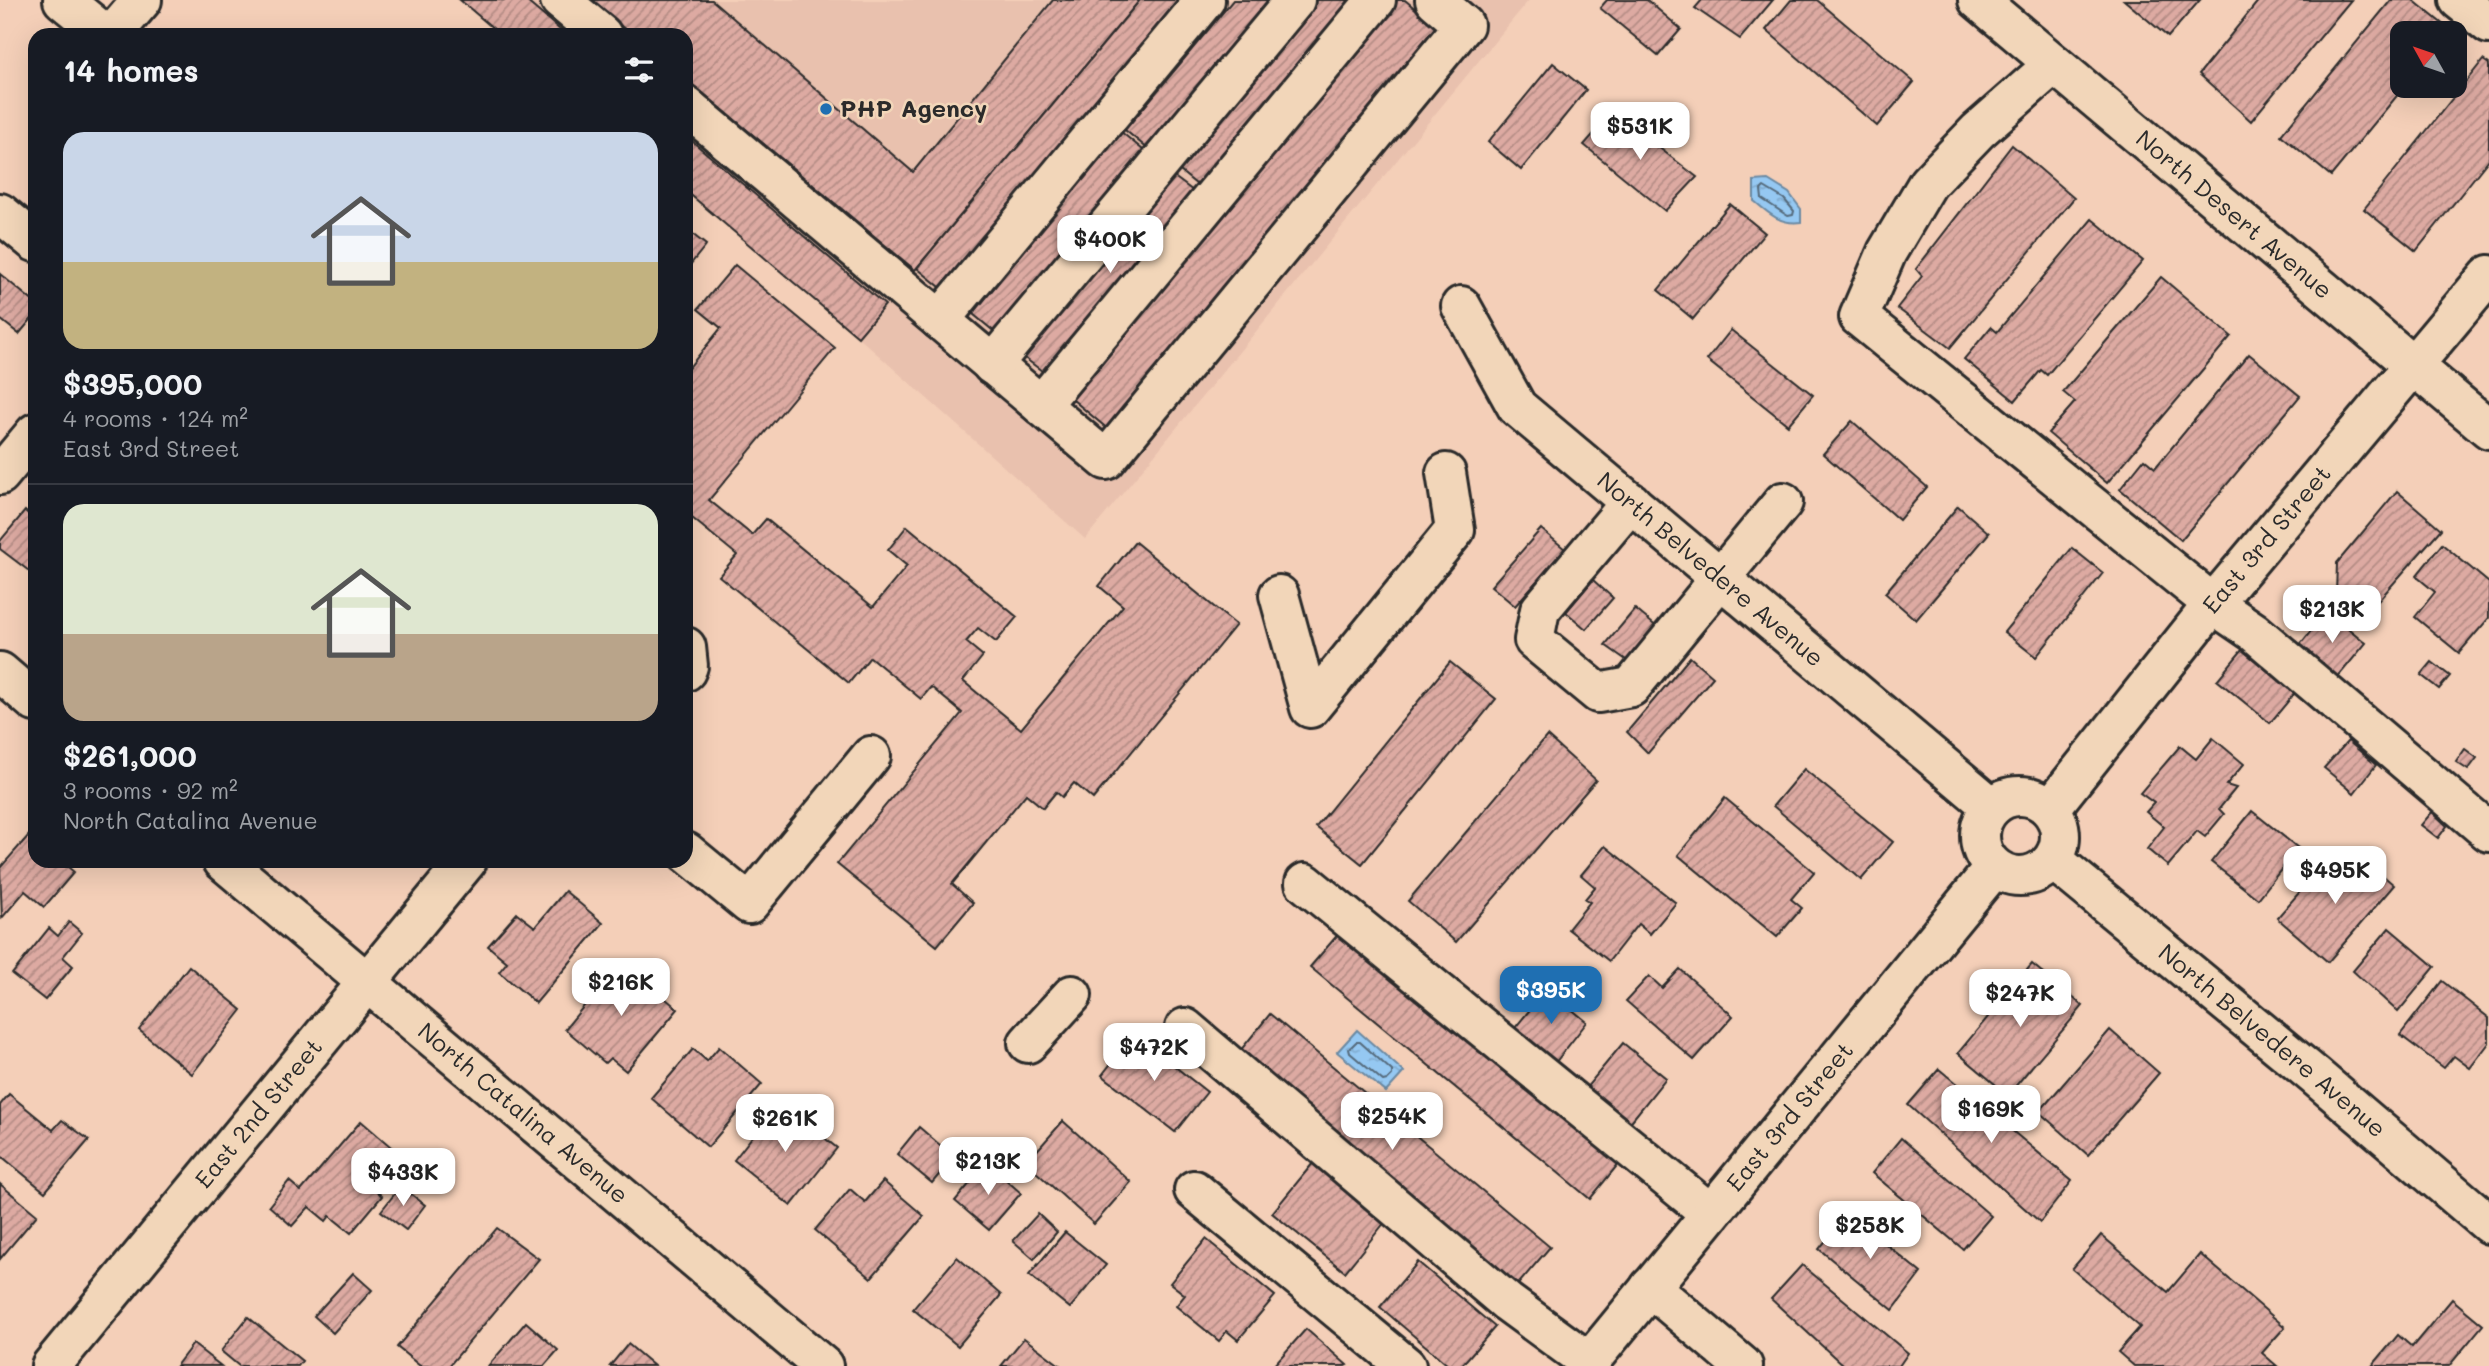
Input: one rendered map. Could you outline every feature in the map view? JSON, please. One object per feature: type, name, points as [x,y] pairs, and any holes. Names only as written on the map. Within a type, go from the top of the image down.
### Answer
[{"type":"street","points":[[64,0],[98,28]]},
{"type":"street","points":[[118,28],[142,0]]},
{"type":"street","points":[[560,0],[593,28]]},
{"type":"street","points":[[940,320],[1205,0]]},
{"type":"street","points":[[992,365],[1295,0]]},
{"type":"street","points":[[1041,405],[1376,0]]},
{"type":"street","points":[[693,112],[1106,460],[1464,25],[1435,0]]},
{"type":"street","name":"North Desert Avenue","points":[[1978,0],[2489,429]]},
{"type":"street","points":[[2459,0],[2489,24]]},
{"type":"street","points":[[2054,64],[1978,131],[1928,183],[1887,252],[1859,317],[2213,604],[2254,632],[2489,832]]},
{"type":"street","name":"East 3rd Street","points":[[2050,809],[2213,604],[2489,275]]},
{"type":"street","name":"North Belvedere Avenue","points":[[1461,306],[1517,407],[1992,807]]},
{"type":"street","points":[[0,475],[28,441]]},
{"type":"street","points":[[1279,595],[1310,708],[1455,530],[1446,473]]},
{"type":"street","points":[[1631,502],[1540,610],[1534,639],[1598,693],[1630,687],[1783,502]]},
{"type":"street","points":[[0,672],[28,696]]},
{"type":"street","points":[[693,858],[749,904],[870,756]]},
{"type":"street","points":[[2012,796],[2026,796],[2039,800],[2050,809],[2057,820],[2059,848],[2053,860],[2043,869],[2032,875],[2006,875],[1994,868],[1985,858],[1980,847],[1982,821],[1999,801],[2012,796]]},
{"type":"street","name":"North Belvedere Avenue","points":[[2053,860],[2314,1075],[2489,1224]]},
{"type":"street","name":"North Catalina Avenue","points":[[231,868],[823,1366]]},
{"type":"street","name":"East 2nd Street","points":[[51,1366],[461,868]]},
{"type":"street","name":"East 3rd Street","points":[[1587,1364],[1994,868]]},
{"type":"street","points":[[1305,883],[1710,1213]]},
{"type":"street","points":[[1028,1043],[1072,995]]},
{"type":"street","points":[[1185,1028],[1507,1302],[1587,1364]]},
{"type":"street","points":[[1194,1190],[1406,1366]]},
{"type":"street","points":[[1650,1287],[1743,1366]]},
{"type":"shaded area","points":[[460,0],[1529,0],[1085,539],[858,337],[693,197],[693,28],[493,28]]},
{"type":"water","points":[[1768,180],[1789,193],[1801,209],[1801,222],[1781,220],[1754,201],[1754,181]]},
{"type":"water","points":[[1357,1030],[1404,1072],[1386,1092],[1337,1052]]},
{"type":"building","points":[[460,0],[525,0],[558,28],[493,28]]},
{"type":"building","points":[[590,0],[712,0],[913,172],[1053,0],[1140,0],[915,270],[693,85],[693,28],[624,28]]},
{"type":"building","points":[[1140,0],[1189,0],[945,291],[917,268]]},
{"type":"building","points":[[1233,0],[1282,0],[1154,154],[1125,130]]},
{"type":"building","points":[[1313,0],[1367,0],[1207,193],[1174,166]]},
{"type":"building","points":[[1393,0],[1405,0],[1440,30],[1109,430],[1066,394]]},
{"type":"building","points":[[1607,0],[1647,0],[1681,29],[1658,56],[1600,8]]},
{"type":"building","points":[[1702,0],[1773,0],[1740,39],[1695,8]]},
{"type":"building","points":[[1791,0],[1817,0],[1914,82],[1877,126],[1766,30]]},
{"type":"building","points":[[2124,0],[2200,0],[2168,37]]},
{"type":"building","points":[[2259,0],[2351,0],[2251,121],[2199,74]]},
{"type":"building","points":[[2391,0],[2413,0],[2439,21],[2390,21],[2390,98],[2395,98],[2331,176],[2281,135]]},
{"type":"building","points":[[2483,60],[2489,64],[2489,159],[2416,251],[2364,209],[2453,98],[2468,98],[2468,79]]},
{"type":"building","points":[[1553,63],[1586,90],[1521,170],[1488,142]]},
{"type":"building","points":[[1613,112],[1697,177],[1665,211],[1584,145]]},
{"type":"building","points":[[1120,131],[1149,155],[1002,338],[973,314]]},
{"type":"building","points":[[693,142],[885,305],[858,337],[693,197]]},
{"type":"building","points":[[2012,145],[2074,198],[1950,348],[1897,308],[1922,276],[1916,269]]},
{"type":"building","points":[[1169,173],[1201,197],[1050,377],[1018,353]]},
{"type":"building","points":[[1730,204],[1765,233],[1693,319],[1658,290]]},
{"type":"building","points":[[2092,219],[2143,261],[2047,375],[2041,370],[2015,401],[1964,359],[1991,327],[1997,332]]},
{"type":"building","points":[[693,235],[706,245],[693,261]]},
{"type":"building","points":[[735,265],[835,348],[709,500],[752,535],[766,519],[873,607],[907,566],[888,550],[907,526],[1017,617],[996,642],[978,628],[966,642],[983,656],[963,681],[1021,729],[1123,606],[1099,586],[1135,542],[1236,625],[1093,799],[1074,783],[1062,797],[1056,792],[1043,808],[1026,794],[952,884],[973,903],[937,946],[837,864],[962,713],[931,687],[921,699],[870,657],[849,683],[719,576],[737,555],[693,519],[693,362],[721,328],[698,309]]},
{"type":"building","points":[[0,274],[28,297],[28,323],[19,334],[0,319]]},
{"type":"building","points":[[2161,277],[2231,336],[2107,483],[2048,433],[2075,402],[2063,392]]},
{"type":"building","points":[[1731,330],[1813,395],[1788,425],[1707,360]]},
{"type":"building","points":[[2249,354],[2300,396],[2181,540],[2120,489],[2144,459],[2155,468]]},
{"type":"building","points":[[1852,421],[1927,487],[1899,520],[1823,454]]},
{"type":"building","points":[[2397,491],[2441,529],[2364,617],[2336,594],[2337,563]]},
{"type":"building","points":[[1958,506],[1989,533],[1916,620],[1885,593]]},
{"type":"building","points":[[25,511],[28,514],[28,570],[0,549],[0,541]]},
{"type":"building","points":[[1541,529],[1565,549],[1515,606],[1491,586]]},
{"type":"building","points":[[2442,544],[2489,583],[2489,618],[2459,653],[2415,617],[2435,592],[2416,576]]},
{"type":"building","points":[[2072,548],[2103,573],[2036,657],[2004,632]]},
{"type":"building","points":[[1593,580],[1613,598],[1586,629],[1566,612]]},
{"type":"building","points":[[1635,609],[1658,628],[1629,662],[1605,645]]},
{"type":"building","points":[[2327,611],[2366,643],[2337,678],[2298,647]]},
{"type":"building","points":[[2242,650],[2295,693],[2270,723],[2217,680]]},
{"type":"building","points":[[1690,657],[1713,677],[1648,753],[1627,732]]},
{"type":"building","points":[[1450,662],[1496,699],[1362,864],[1316,827]]},
{"type":"building","points":[[2432,662],[2450,676],[2439,689],[2421,675]]},
{"type":"building","points":[[1547,736],[1596,780],[1456,942],[1408,901]]},
{"type":"building","points":[[2213,738],[2244,764],[2226,785],[2236,788],[2219,809],[2224,814],[2205,837],[2197,831],[2168,866],[2147,849],[2164,827],[2146,812],[2154,803],[2140,793],[2180,746],[2196,759]]},
{"type":"building","points":[[2348,741],[2376,765],[2354,793],[2324,768]]},
{"type":"building","points":[[2465,749],[2477,758],[2468,770],[2456,762]]},
{"type":"building","points":[[1804,769],[1893,842],[1861,880],[1773,806]]},
{"type":"building","points":[[1725,798],[1814,872],[1791,899],[1802,908],[1777,937],[1678,855]]},
{"type":"building","points":[[2252,811],[2298,848],[2258,899],[2211,862]]},
{"type":"building","points":[[2432,812],[2447,826],[2438,838],[2421,825]]},
{"type":"building","points":[[28,836],[28,868],[69,868],[74,872],[44,907],[25,891],[2,918],[0,868]]},
{"type":"building","points":[[1605,846],[1676,903],[1650,934],[1638,924],[1609,961],[1568,929],[1590,902],[1585,899],[1595,887],[1581,875]]},
{"type":"building","points":[[2357,853],[2394,885],[2328,962],[2277,918],[2318,871],[2332,883]]},
{"type":"building","points":[[565,891],[603,923],[536,1003],[499,972],[507,962],[488,946],[517,913],[535,927]]},
{"type":"building","points":[[69,922],[82,933],[63,957],[73,966],[45,1000],[12,974],[49,928],[58,936]]},
{"type":"building","points":[[1347,924],[1625,1156],[1590,1199],[1310,967]]},
{"type":"building","points":[[2389,928],[2435,967],[2398,1012],[2353,971]]},
{"type":"building","points":[[621,961],[678,1009],[626,1071],[610,1058],[605,1063],[565,1029]]},
{"type":"building","points":[[2032,964],[2083,1006],[2008,1095],[1958,1053]]},
{"type":"building","points":[[189,966],[242,1010],[192,1074],[139,1030]]},
{"type":"building","points":[[1680,969],[1733,1016],[1694,1060],[1626,1001],[1649,976],[1662,988]]},
{"type":"building","points":[[2442,981],[2489,1018],[2489,1043],[2470,1068],[2454,1056],[2444,1068],[2400,1035]]},
{"type":"building","points":[[1547,989],[1587,1022],[1555,1063],[1514,1029]]},
{"type":"building","points":[[1270,1014],[1550,1247],[1514,1289],[1235,1057]]},
{"type":"building","points":[[2110,1030],[2159,1073],[2088,1155],[2039,1112]]},
{"type":"building","points":[[1134,1034],[1207,1092],[1175,1132],[1102,1075]]},
{"type":"building","points":[[1623,1043],[1666,1078],[1629,1124],[1585,1089]]},
{"type":"building","points":[[719,1047],[762,1084],[708,1147],[651,1098],[693,1049],[707,1061]]},
{"type":"building","points":[[1939,1069],[2072,1181],[2040,1222],[1908,1105]]},
{"type":"building","points":[[9,1094],[53,1130],[62,1120],[89,1140],[45,1192],[0,1155],[0,1105]]},
{"type":"building","points":[[779,1102],[837,1148],[791,1206],[734,1160]]},
{"type":"building","points":[[361,1121],[397,1152],[370,1185],[382,1196],[351,1233],[330,1216],[326,1221],[309,1207],[292,1226],[269,1206],[289,1181],[301,1191]]},
{"type":"building","points":[[1063,1121],[1131,1182],[1094,1224],[1026,1163]]},
{"type":"building","points":[[919,1127],[954,1157],[932,1183],[897,1154]]},
{"type":"building","points":[[1901,1138],[1991,1216],[1963,1249],[1872,1173]]},
{"type":"building","points":[[987,1163],[1021,1193],[989,1230],[955,1201]]},
{"type":"building","points":[[1313,1163],[1385,1222],[1345,1272],[1272,1213]]},
{"type":"building","points":[[883,1181],[924,1216],[871,1278],[815,1230],[850,1189],[865,1202]]},
{"type":"building","points":[[0,1184],[37,1215],[0,1259]]},
{"type":"building","points":[[401,1186],[425,1205],[406,1230],[381,1211]]},
{"type":"building","points":[[1848,1213],[1921,1273],[1893,1310],[1819,1249]]},
{"type":"building","points":[[1038,1214],[1057,1232],[1034,1259],[1013,1241]]},
{"type":"building","points":[[497,1228],[539,1259],[449,1366],[420,1366],[397,1347]]},
{"type":"building","points":[[1065,1232],[1106,1265],[1070,1308],[1029,1275]]},
{"type":"building","points":[[2101,1235],[2168,1292],[2200,1254],[2285,1327],[2262,1353],[2277,1366],[2134,1366],[2118,1352],[2140,1327],[2072,1269]]},
{"type":"building","points":[[1206,1239],[1275,1296],[1238,1340],[1227,1331],[1219,1341],[1176,1306],[1185,1295],[1170,1283]]},
{"type":"building","points":[[957,1257],[1001,1295],[958,1346],[913,1309]]},
{"type":"building","points":[[1418,1262],[1495,1327],[1461,1366],[1449,1366],[1380,1307]]},
{"type":"building","points":[[1802,1265],[1908,1353],[1899,1366],[1844,1366],[1771,1299]]},
{"type":"building","points":[[353,1273],[372,1290],[333,1333],[314,1316]]},
{"type":"building","points":[[2452,1299],[2483,1325],[2449,1366],[2372,1366],[2398,1335],[2412,1347]]},
{"type":"building","points":[[248,1317],[302,1361],[298,1366],[239,1366],[221,1351]]},
{"type":"building","points":[[526,1322],[558,1350],[544,1366],[488,1366]]},
{"type":"building","points":[[1306,1329],[1347,1365],[1273,1366]]},
{"type":"building","points":[[1024,1338],[1061,1366],[1001,1366]]},
{"type":"building","points":[[193,1344],[221,1366],[176,1366]]},
{"type":"building","points":[[628,1344],[654,1366],[610,1366]]},
{"type":"place","name":"PHP Agency","points":[[826,109]]}]
